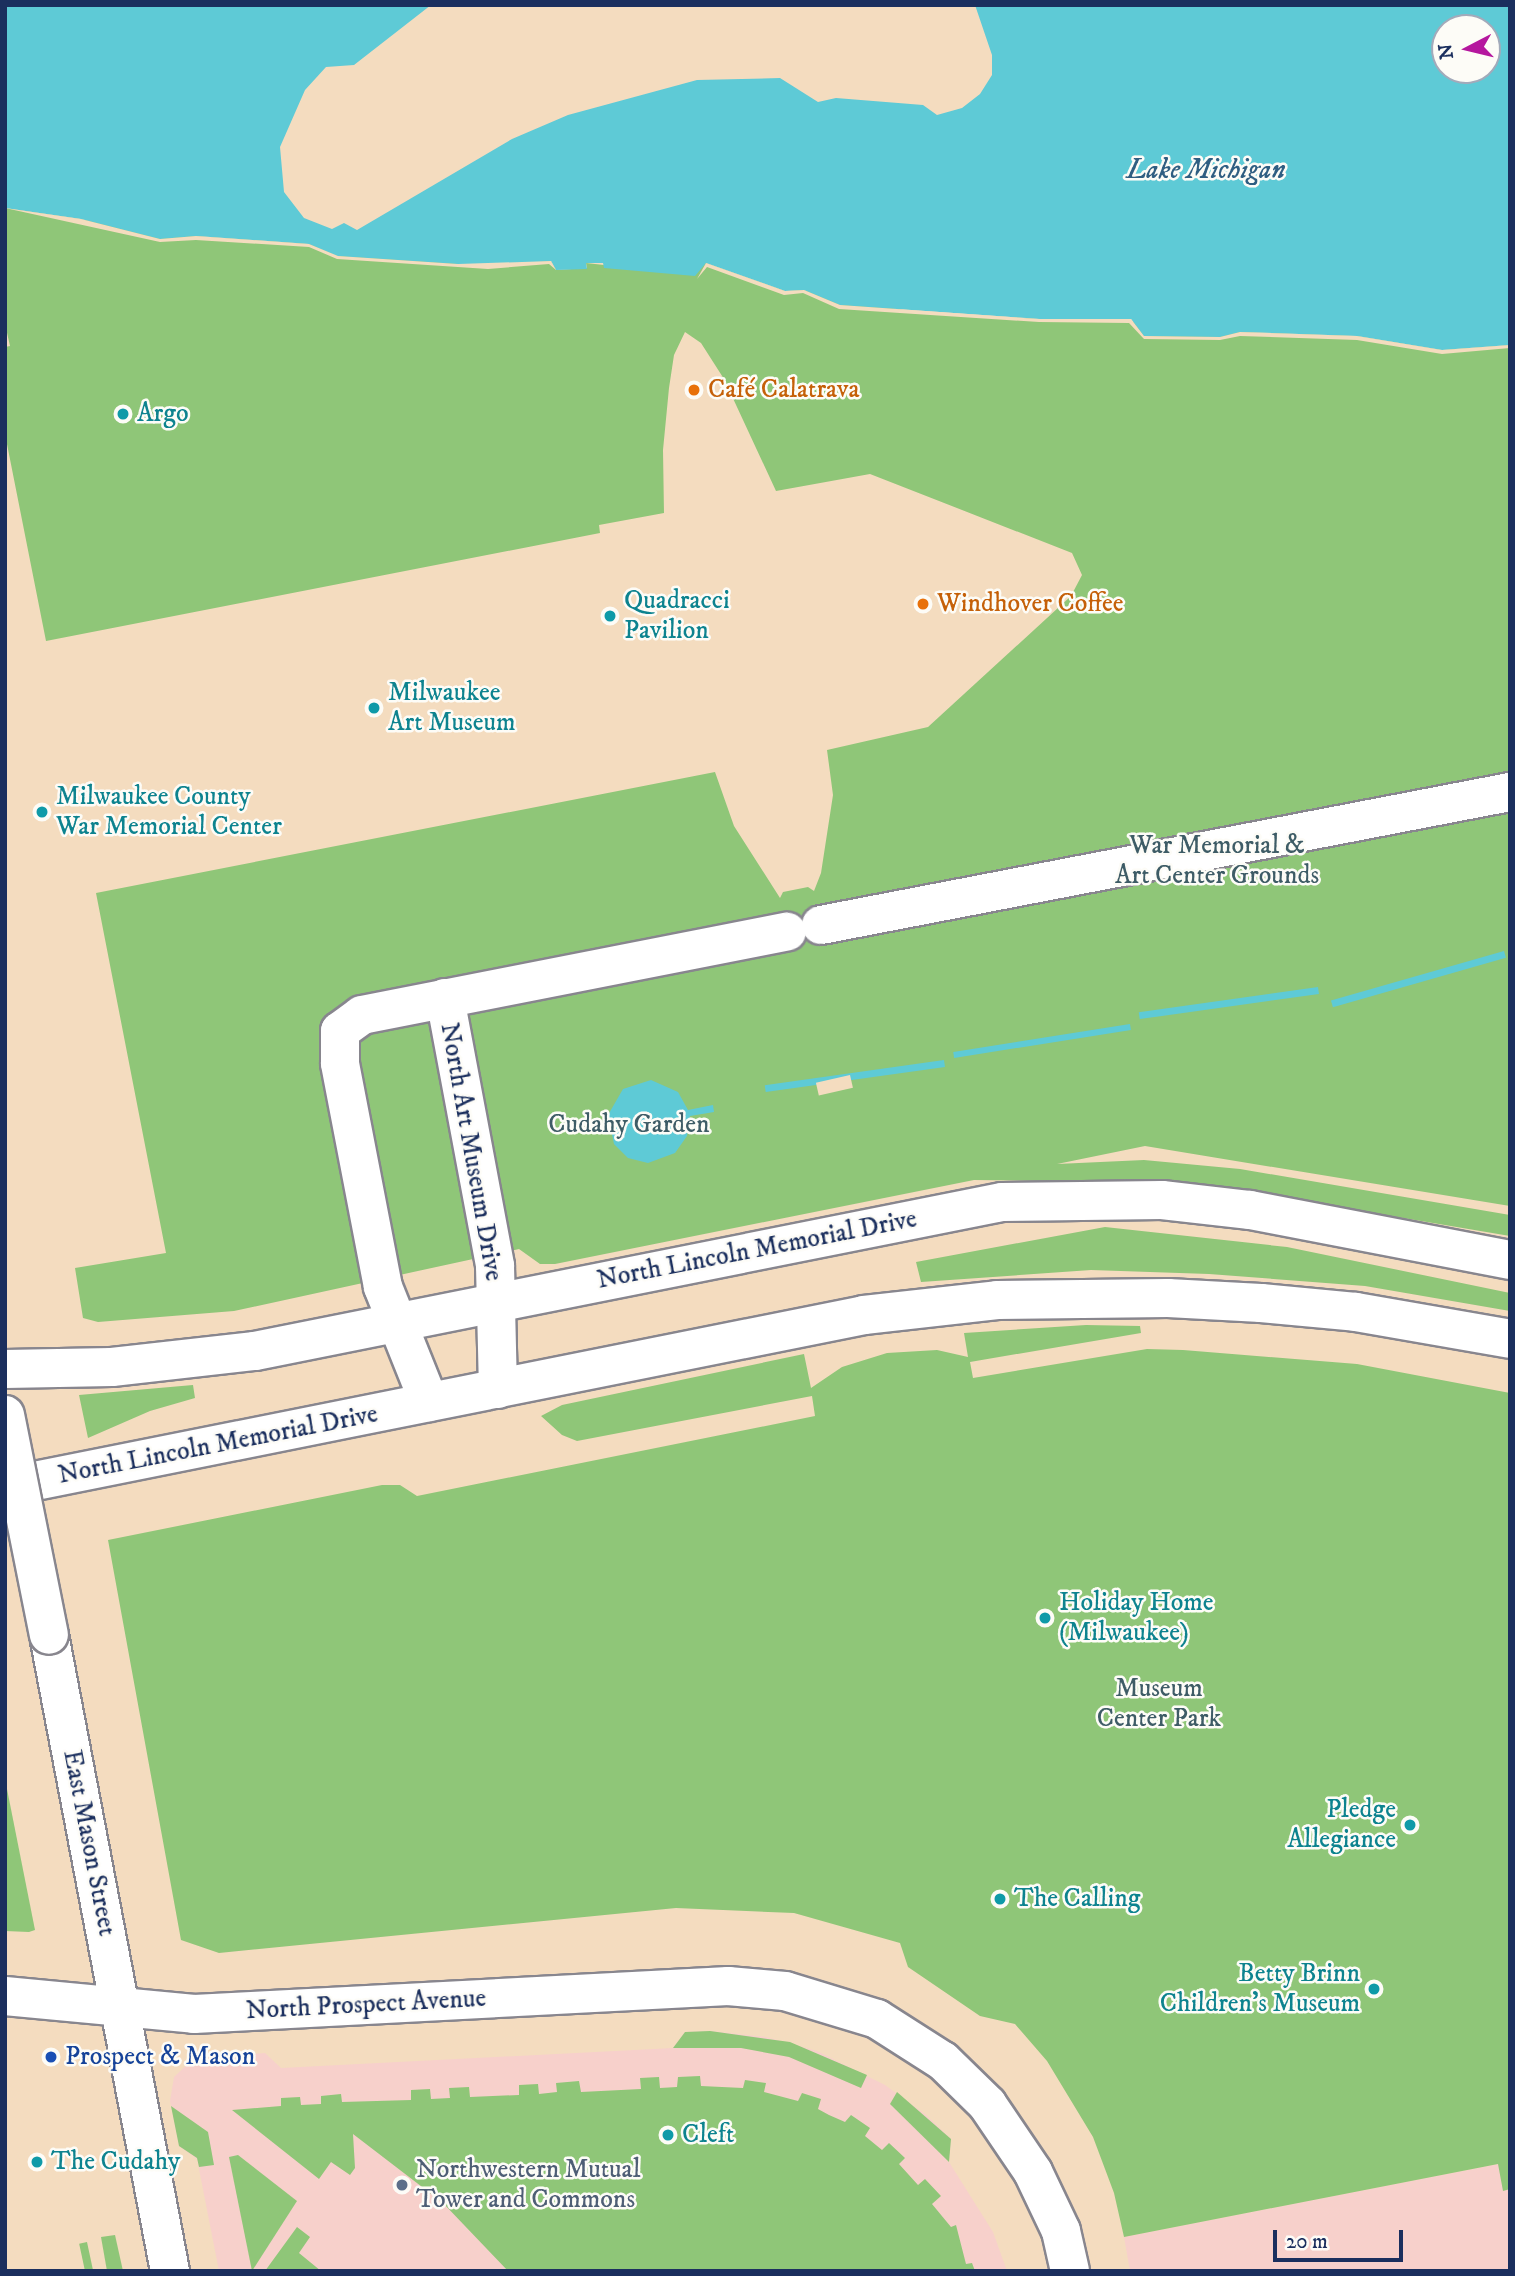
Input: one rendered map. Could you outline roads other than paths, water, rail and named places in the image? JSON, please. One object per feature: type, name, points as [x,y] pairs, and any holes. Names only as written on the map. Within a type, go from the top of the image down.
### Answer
[{"type":"main road","name":"North Art Museum Drive","points":[[429,1402],[383,1287],[340,1063],[340,1031],[362,1015],[1510,792]]},
{"type":"main road","name":"North Art Museum Drive","points":[[444,998],[495,1266],[498,1390]]},
{"type":"main road","name":"North Lincoln Memorial Drive","points":[[5,1369],[112,1367],[255,1351],[901,1220],[1002,1202],[1051,1198],[1162,1200],[1250,1210],[1510,1260]]},
{"type":"main road","name":"North Lincoln Memorial Drive","points":[[5,1487],[864,1315],[997,1300],[1168,1298],[1261,1303],[1356,1312],[1510,1339]]},
{"type":"main road","name":"East Mason Street","points":[[5,1415],[170,2271]]},
{"type":"main road","name":"North Prospect Avenue","points":[[5,1996],[194,2014],[728,1986],[785,1991],[877,2019],[943,2062],[987,2104],[1034,2172],[1061,2231],[1070,2271]]},
{"type":"water","name":"Lake Michigan","points":[[5,5],[1510,5],[1510,345],[1442,350],[1357,336],[1240,332],[1220,337],[1144,336],[1131,319],[1040,319],[840,305],[804,290],[785,291],[706,263],[695,276],[604,268],[603,263],[586,263],[587,269],[556,270],[551,261],[488,266],[337,256],[309,244],[196,236],[160,239],[81,219],[5,208]]},
{"type":"water","points":[[1504,951],[1506,958],[1333,1007],[1331,1001]]},
{"type":"water","points":[[1318,987],[1319,994],[1140,1019],[1139,1012]]},
{"type":"water","points":[[1130,1024],[1131,1030],[954,1058],[953,1052]]},
{"type":"water","points":[[944,1060],[945,1067],[766,1092],[765,1085]]},
{"type":"water","points":[[651,1080],[678,1092],[688,1110],[713,1105],[714,1112],[690,1116],[687,1136],[675,1153],[648,1163],[628,1158],[614,1144],[608,1115],[623,1089]]},
{"type":"place","name":"Café Calatrava","points":[[694,390]]},
{"type":"place","name":"Argo","points":[[123,414]]},
{"type":"place","name":"Windhover Coffee","points":[[923,604]]},
{"type":"place","name":"Quadracci Pavilion","points":[[610,616]]},
{"type":"place","name":"Milwaukee Art Museum","points":[[374,708]]},
{"type":"place","name":"Milwaukee County War Memorial Center","points":[[42,812]]},
{"type":"place","name":"Holiday Home (Milwaukee)","points":[[1045,1618]]},
{"type":"place","name":"Pledge Allegiance","points":[[1410,1825]]},
{"type":"place","name":"The Calling","points":[[1000,1899]]},
{"type":"place","name":"Betty Brinn Children's Museum","points":[[1374,1989]]},
{"type":"place","name":"Prospect & Mason","points":[[51,2057]]},
{"type":"place","name":"Cleft","points":[[668,2135]]},
{"type":"place","name":"The Cudahy","points":[[37,2162]]},
{"type":"place","name":"Northwestern Mutual Tower and Commons","points":[[402,2185]]},
{"type":"park label","name":"War Memorial & Art Center Grounds","points":[[1217,861]]},
{"type":"park label","name":"Cudahy Garden","points":[[629,1125]]},
{"type":"park label","name":"Museum Center Park","points":[[1159,1704]]}]
